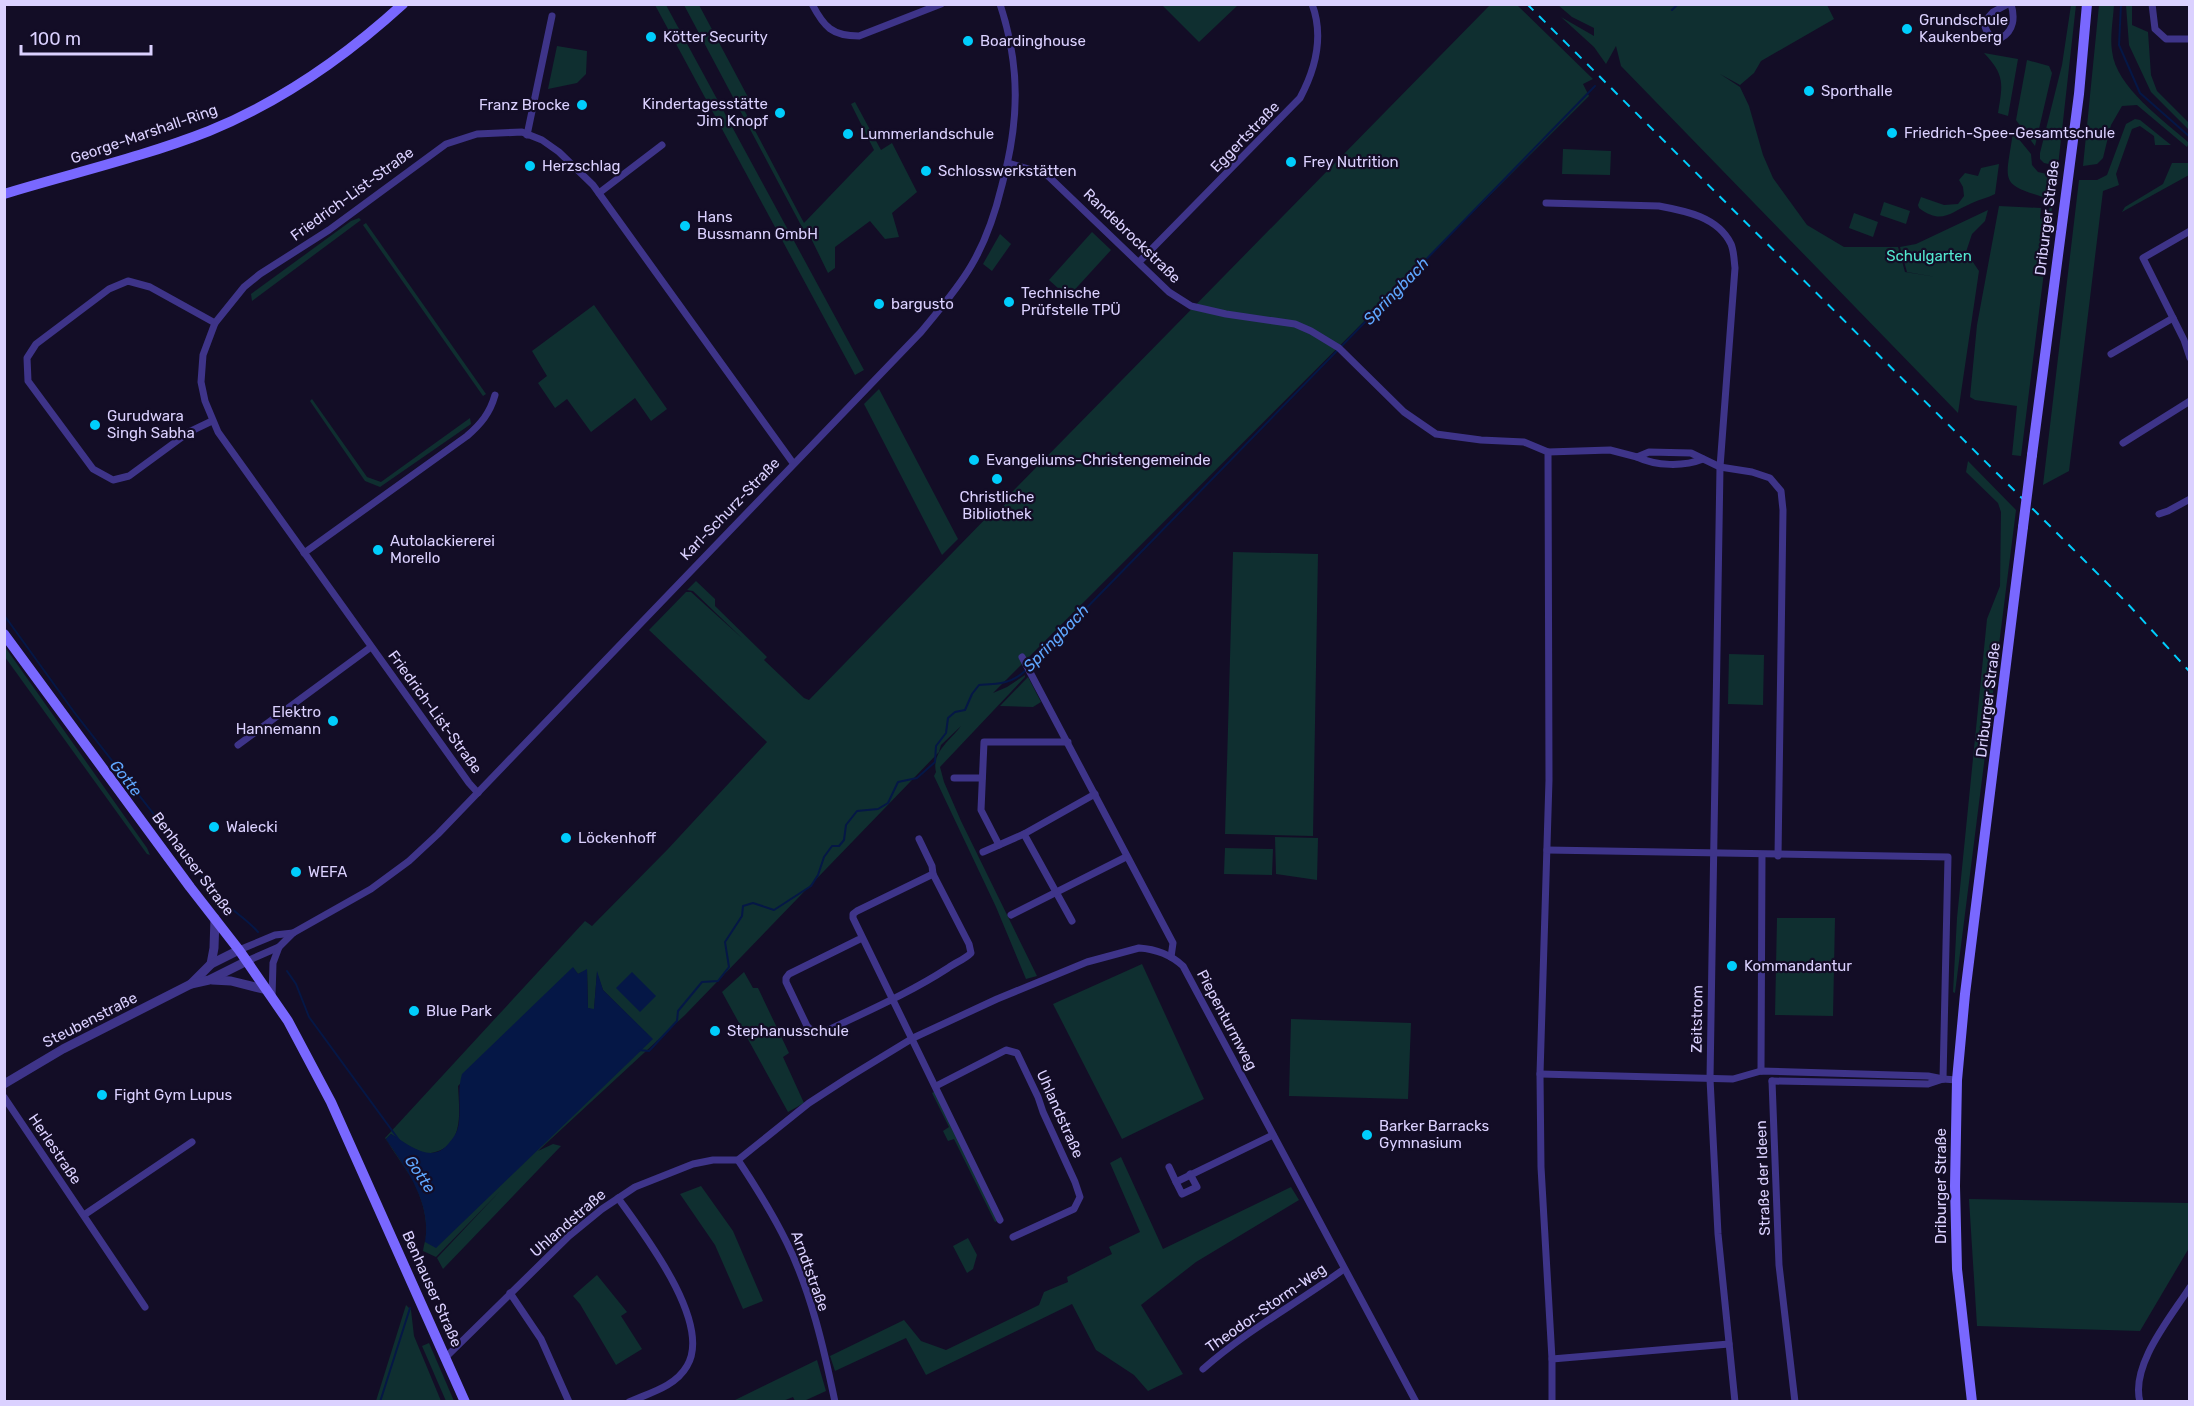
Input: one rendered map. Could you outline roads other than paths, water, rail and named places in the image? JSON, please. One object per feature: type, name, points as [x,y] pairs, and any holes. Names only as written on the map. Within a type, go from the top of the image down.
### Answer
[{"type":"main road","name":"George-Marshall-Ring","points":[[4,194],[140,155],[209,130],[237,117],[293,87],[333,61],[378,27],[402,4]]},
{"type":"main road","name":"Driburger Straße","points":[[1972,1401],[1957,1269],[1957,1080],[1965,994],[2079,94],[2087,4]]},
{"type":"main road","name":"Benhauser Straße","points":[[4,634],[247,961],[298,1039],[332,1102],[465,1401]]},
{"type":"street","points":[[812,4],[826,26],[845,36],[859,36],[878,30],[942,4]]},
{"type":"street","name":"Karl-Schurz-Straße","points":[[247,961],[279,948],[293,933],[390,876],[431,840],[921,332],[958,285],[987,236],[1008,163],[1015,127],[1016,95],[1013,50],[1000,4]]},
{"type":"street","name":"Eggertstraße","points":[[1139,262],[1300,98],[1309,80],[1317,50],[1317,27],[1312,4]]},
{"type":"street","points":[[2009,4],[2014,14],[2009,32],[2001,38],[1992,37],[1985,28],[1986,17],[2009,4]]},
{"type":"street","points":[[2152,4],[2154,29],[2166,39],[2190,39]]},
{"type":"street","points":[[527,135],[552,16]]},
{"type":"street","name":"Friedrich-List-Straße","points":[[478,793],[240,466],[212,421],[205,401],[201,376],[203,355],[215,323],[232,300],[260,274],[329,230],[447,144],[477,134],[522,132],[542,140],[559,152],[574,164],[599,193],[793,463]]},
{"type":"street","points":[[599,193],[662,145]]},
{"type":"street","name":"Randebrockstraße","points":[[1008,163],[1046,174],[1169,292],[1191,306],[1226,315],[1295,324],[1311,331],[1341,350],[1404,411],[1436,434],[1481,440],[1524,442],[1548,452]]},
{"type":"street","name":"Zeitstrom","points":[[1545,203],[1659,206],[1696,215],[1722,230],[1732,246],[1735,268],[1720,467],[1710,1079],[1718,1234],[1735,1401]]},
{"type":"street","points":[[2190,231],[2143,258],[2187,339],[2190,358]]},
{"type":"street","points":[[212,421],[189,432],[129,476],[113,480],[93,469],[28,381],[27,358],[36,344],[110,289],[128,281],[150,287],[215,323]]},
{"type":"street","points":[[2111,354],[2174,318]]},
{"type":"street","points":[[304,553],[467,436],[479,426],[491,410],[495,395]]},
{"type":"street","points":[[2123,443],[2190,401]]},
{"type":"street","points":[[1552,1401],[1552,1359],[1541,1167],[1540,1074],[1549,780],[1548,452],[1610,450],[1636,457],[1649,452],[1691,453],[1720,467],[1770,477],[1781,491],[1783,500],[1778,856]]},
{"type":"street","points":[[2159,514],[2190,499]]},
{"type":"street","name":"Friedrich-List-Straße","points":[[238,745],[371,647]]},
{"type":"street","name":"Piepenturmweg","points":[[1022,657],[1173,943],[1171,957],[1183,966],[1415,1401]]},
{"type":"street","points":[[999,845],[981,810],[984,742],[1068,742]]},
{"type":"street","points":[[954,777],[981,778]]},
{"type":"street","points":[[983,852],[1024,834],[1095,794]]},
{"type":"street","points":[[1024,834],[1072,921]]},
{"type":"street","points":[[862,938],[789,974],[786,978],[807,1026],[812,1032],[820,1034],[930,980],[971,953],[969,944],[933,874],[932,866],[919,839]]},
{"type":"street","points":[[1547,850],[1778,856],[1948,857],[1943,1079]]},
{"type":"street","points":[[1761,1071],[1762,855]]},
{"type":"street","points":[[1011,915],[1126,857]]},
{"type":"street","points":[[933,874],[853,914],[853,918],[1000,1220]]},
{"type":"street","points":[[211,964],[215,918]]},
{"type":"street","name":"Karl-Schurz-Straße","points":[[239,950],[275,935],[293,933]]},
{"type":"street","points":[[209,980],[231,981],[269,994],[272,968],[279,948]]},
{"type":"street","points":[[738,1160],[809,1103],[913,1038],[997,999],[1117,952],[1147,948],[1171,957]]},
{"type":"street","name":"Steubenstraße","points":[[191,984],[211,964],[239,950]]},
{"type":"street","name":"Steubenstraße","points":[[4,1084],[63,1049],[191,984],[209,980],[247,961]]},
{"type":"street","name":"Uhlandstraße","points":[[936,1086],[1006,1050],[1017,1053],[1080,1197],[1074,1209],[1013,1237]]},
{"type":"street","points":[[1540,1074],[1733,1079],[1761,1071],[1902,1080]]},
{"type":"street","points":[[1761,1071],[1773,1081],[1957,1080]]},
{"type":"street","name":"Straße der Ideen","points":[[1773,1081],[1779,1265],[1795,1401]]},
{"type":"street","name":"Herlestraße","points":[[4,1097],[145,1307]]},
{"type":"street","points":[[1176,1182],[1273,1135]]},
{"type":"street","points":[[84,1215],[192,1142]]},
{"type":"street","name":"Uhlandstraße","points":[[446,1357],[569,1236],[618,1198],[663,1174],[693,1164],[713,1160],[738,1160]]},
{"type":"street","name":"Arndtstraße","points":[[738,1160],[763,1198],[788,1245],[806,1292],[827,1363],[835,1401]]},
{"type":"street","points":[[1169,1167],[1182,1194],[1197,1187],[1190,1174]]},
{"type":"street","points":[[618,1198],[660,1258],[689,1320],[693,1335],[692,1356],[686,1368],[669,1385],[629,1401]]},
{"type":"street","name":"Theodor-Storm-Weg","points":[[1203,1369],[1224,1350],[1262,1323],[1344,1269]]},
{"type":"street","points":[[2140,1401],[2140,1374],[2148,1354],[2190,1287]]},
{"type":"street","points":[[510,1293],[541,1339],[569,1401]]},
{"type":"street","points":[[1552,1359],[1729,1344]]},
{"type":"water","points":[[573,967],[578,974],[587,969],[588,1008],[594,1009],[597,971],[603,990],[653,1039],[436,1248],[425,1242],[425,1214],[421,1200],[409,1175],[386,1139],[391,1134],[420,1151],[428,1153],[442,1149],[449,1143],[458,1128],[462,1074]]},
{"type":"water","points":[[632,972],[656,996],[640,1012],[616,988]]},
{"type":"waterway","name":"Springbach","points":[[1672,10],[1678,4]]},
{"type":"waterway","points":[[2121,4],[2119,45],[2140,93],[2190,137]]},
{"type":"waterway","name":"Springbach","points":[[1030,666],[1595,86]]},
{"type":"waterway","name":"Gotte","points":[[4,615],[74,712],[217,895],[258,932]]},
{"type":"waterway","name":"Springbach","points":[[639,1050],[649,1051],[677,1021],[678,1011],[702,982],[718,981],[729,967],[725,942],[742,916],[743,906],[753,903],[774,910],[811,886],[818,875],[824,857],[832,846],[839,846],[844,840],[846,825],[857,811],[878,809],[888,803],[898,782],[917,778],[935,762],[936,746],[946,733],[948,718],[955,712],[965,710],[979,685],[1010,681],[1026,670]]},
{"type":"waterway","name":"Gotte","points":[[287,971],[296,984],[309,1017],[399,1140]]},
{"type":"waterway","name":"Springbach","points":[[421,1276],[425,1265]]},
{"type":"waterway","name":"Springbach","points":[[380,1402],[410,1308]]},
{"type":"railway","points":[[1527,4],[2127,603],[2190,672]]},
{"type":"place","name":"Grundschule Kaukenberg","points":[[1907,29]]},
{"type":"place","name":"Kötter Security","points":[[651,37]]},
{"type":"place","name":"Boardinghouse","points":[[968,41]]},
{"type":"place","name":"Sporthalle","points":[[1809,91]]},
{"type":"place","name":"Franz Brocke","points":[[582,105]]},
{"type":"place","name":"Kindertagesstätte Jim Knopf","points":[[780,113]]},
{"type":"place","name":"Friedrich-Spee-Gesamtschule","points":[[1892,133]]},
{"type":"place","name":"Lummerlandschule","points":[[848,134]]},
{"type":"place","name":"Frey Nutrition","points":[[1291,162]]},
{"type":"place","name":"Herzschlag","points":[[530,166]]},
{"type":"place","name":"Schlosswerkstätten","points":[[926,171]]},
{"type":"place","name":"Hans Bussmann GmbH","points":[[685,226]]},
{"type":"place","name":"Technische Prüfstelle TPÜ","points":[[1009,302]]},
{"type":"place","name":"bargusto","points":[[879,304]]},
{"type":"place","name":"Gurudwara Singh Sabha","points":[[95,425]]},
{"type":"place","name":"Evangeliums-Christengemeinde","points":[[974,460]]},
{"type":"place","name":"Christliche Bibliothek","points":[[997,479]]},
{"type":"place","name":"Autolackiererei Morello","points":[[378,550]]},
{"type":"place","name":"Elektro Hannemann","points":[[333,721]]},
{"type":"place","name":"Walecki","points":[[214,827]]},
{"type":"place","name":"Löckenhoff","points":[[566,838]]},
{"type":"place","name":"WEFA","points":[[296,872]]},
{"type":"place","name":"Kommandantur","points":[[1732,966]]},
{"type":"place","name":"Blue Park","points":[[414,1011]]},
{"type":"place","name":"Stephanusschule","points":[[715,1031]]},
{"type":"place","name":"Fight Gym Lupus","points":[[102,1095]]},
{"type":"place","name":"Barker Barracks Gymnasium","points":[[1367,1135]]},
{"type":"park label","name":"Schulgarten","points":[[1929,256]]}]
